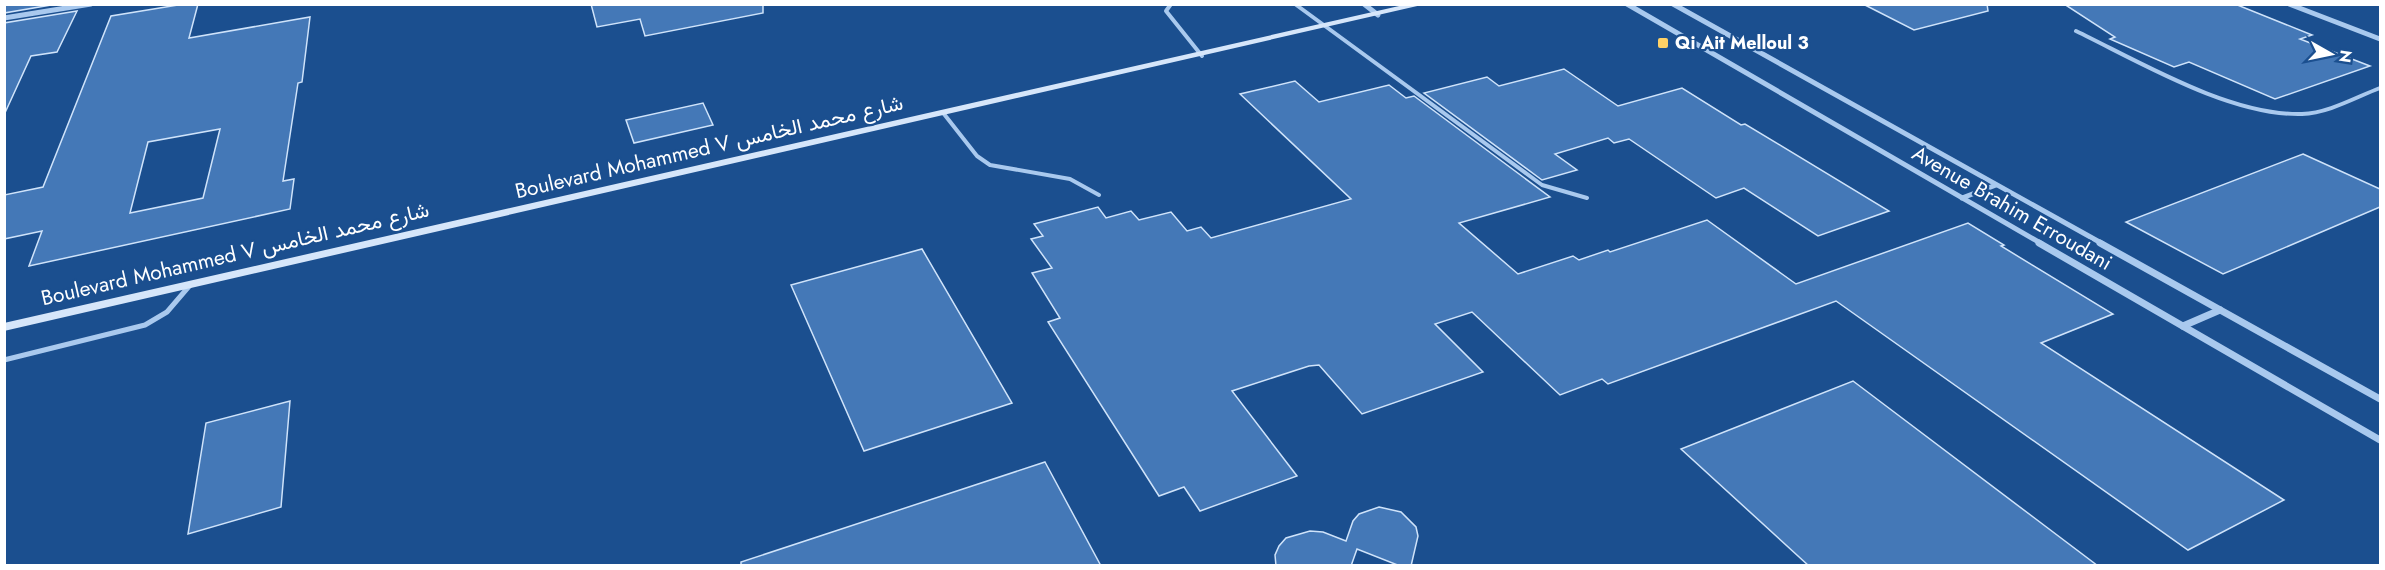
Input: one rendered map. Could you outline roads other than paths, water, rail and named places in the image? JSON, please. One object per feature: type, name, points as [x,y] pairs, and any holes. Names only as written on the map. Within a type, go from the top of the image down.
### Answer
[{"type":"main road","name":"Boulevard Mohammed V شارع محمد الخامس","points":[[4,327],[1326,28],[1422,4]]},
{"type":"street","points":[[4,18],[92,4]]},
{"type":"street","points":[[1364,4],[1378,15]]},
{"type":"street","name":"Avenue Brahim Erroudani","points":[[1627,4],[2380,440]]},
{"type":"street","name":"Avenue Brahim Erroudani","points":[[1672,4],[2380,399]]},
{"type":"street","points":[[2289,4],[2380,39]]},
{"type":"street","points":[[1962,198],[1996,185]]},
{"type":"street","points":[[2183,326],[2220,310]]},
{"type":"lane","points":[[1171,4],[1167,11],[1202,56]]},
{"type":"lane","points":[[1295,4],[1542,185],[1587,198]]},
{"type":"lane","points":[[2076,31],[2200,90],[2269,111],[2304,114],[2380,88]]},
{"type":"lane","points":[[944,114],[977,156],[990,165],[1070,179],[1099,195]]},
{"type":"lane","points":[[4,360],[145,325],[167,312],[191,284]]},
{"type":"place","name":"Qi Ait Melloul 3","points":[[1663,43]]}]
